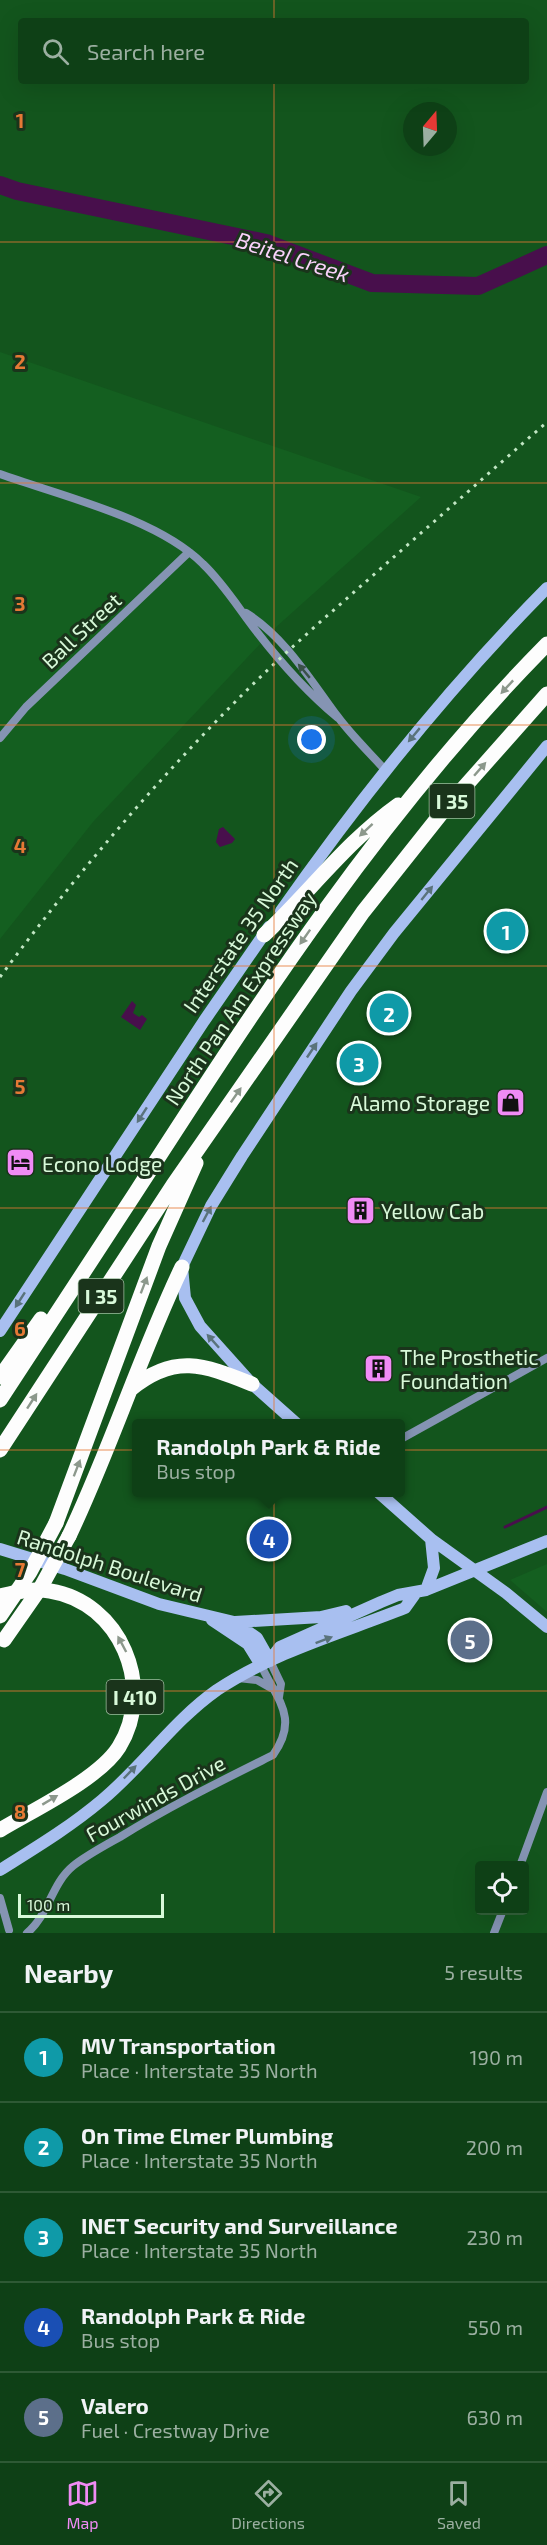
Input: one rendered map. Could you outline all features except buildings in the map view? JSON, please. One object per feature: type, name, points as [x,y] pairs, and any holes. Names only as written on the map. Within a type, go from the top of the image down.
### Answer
[{"type":"highway","name":"North Pan Am Expressway","points":[[0,1400],[266,992],[339,889],[446,755],[547,644]]},
{"type":"highway","name":"I 35","points":[[0,1450],[203,1143],[363,912],[444,810],[547,694]]},
{"type":"highway","points":[[264,935],[291,910],[327,868],[370,825],[413,795]]},
{"type":"highway","points":[[0,1616],[30,1572],[56,1523],[152,1265],[203,1143]]},
{"type":"highway","points":[[0,1377],[135,1194]]},
{"type":"highway","points":[[2,1642],[41,1587],[69,1536],[89,1494],[128,1391],[182,1267]]},
{"type":"highway","points":[[128,1391],[145,1377],[158,1371],[189,1364],[211,1368],[252,1384]]},
{"type":"highway","name":"I 410","points":[[0,1596],[17,1591],[45,1590],[66,1595],[90,1608],[111,1626],[120,1640],[129,1659],[135,1688],[128,1727],[118,1748],[109,1759],[75,1785],[0,1830]]},
{"type":"main road","name":"Interstate 35 North","points":[[0,1331],[204,1021],[316,861],[385,770],[499,638],[547,588]]},
{"type":"main road","points":[[291,1419],[252,1384],[214,1343],[191,1312],[185,1298],[182,1267],[211,1206],[351,992],[394,933],[547,746]]},
{"type":"main road","points":[[384,1497],[431,1539],[474,1569],[547,1627]]},
{"type":"main road","points":[[0,1870],[50,1839],[103,1800],[198,1704],[238,1678],[405,1608],[433,1576],[431,1539]]},
{"type":"main road","points":[[265,1667],[280,1647],[398,1595],[420,1592],[547,1541]]},
{"type":"main road","name":"Randolph Boulevard","points":[[0,1549],[65,1569],[159,1604],[234,1622],[257,1638],[265,1667]]},
{"type":"main road","points":[[234,1622],[321,1617],[381,1602]]},
{"type":"main road","name":"Randolph Boulevard","points":[[209,1617],[248,1644],[265,1667]]},
{"type":"street","points":[[0,474],[142,525],[189,552],[203,564],[243,611],[255,630],[316,699],[338,718],[385,770]]},
{"type":"street","name":"Ball Street","points":[[0,738],[26,707],[189,552]]},
{"type":"street","points":[[405,1437],[547,1358]]},
{"type":"street","name":"Fourwinds Drive","points":[[27,1933],[42,1915],[56,1884],[74,1865],[174,1804],[273,1755],[281,1743],[286,1718],[265,1667]]},
{"type":"street","name":"Fourwinds Drive","points":[[265,1667],[280,1684],[279,1697]]},
{"type":"street","points":[[238,1678],[257,1680],[272,1688]]},
{"type":"street","points":[[522,1861],[547,1792]]},
{"type":"street","points":[[0,1898],[10,1931]]},
{"type":"street","points":[[494,1933],[501,1915]]},
{"type":"street","points":[[0,1924],[10,1931]]},
{"type":"shaded area","points":[[0,352],[421,497],[275,628],[93,822],[0,939]]},
{"type":"shaded area","points":[[223,827],[235,839],[232,843],[220,847],[216,842],[219,829]]},
{"type":"shaded area","points":[[132,1001],[136,1005],[133,1013],[147,1019],[140,1030],[121,1017]]},
{"type":"shaded area","points":[[547,1564],[547,1612],[510,1580]]},
{"type":"waterway","name":"Beitel Creek","points":[[0,185],[17,191],[266,243],[372,283],[478,286],[547,255]]},
{"type":"waterway","points":[[505,1527],[547,1507]]},
{"type":"railway","points":[[0,977],[116,831],[242,695],[305,635],[547,422]]},
{"type":"place","name":"MV Transportation","points":[[506,931]]},
{"type":"place","name":"On Time Elmer Plumbing","points":[[389,1013]]},
{"type":"place","name":"INET Security and Surveillance","points":[[359,1063]]},
{"type":"place","name":"Alamo Storage","points":[[511,1102]]},
{"type":"place","name":"Econo Lodge","points":[[21,1163]]},
{"type":"place","name":"Yellow Cab","points":[[360,1210]]},
{"type":"place","name":"The Prosthetic Foundation","points":[[379,1368]]},
{"type":"place","name":"Randolph Park & Ride","points":[[269,1539]]},
{"type":"place","name":"Valero","points":[[470,1640]]}]
